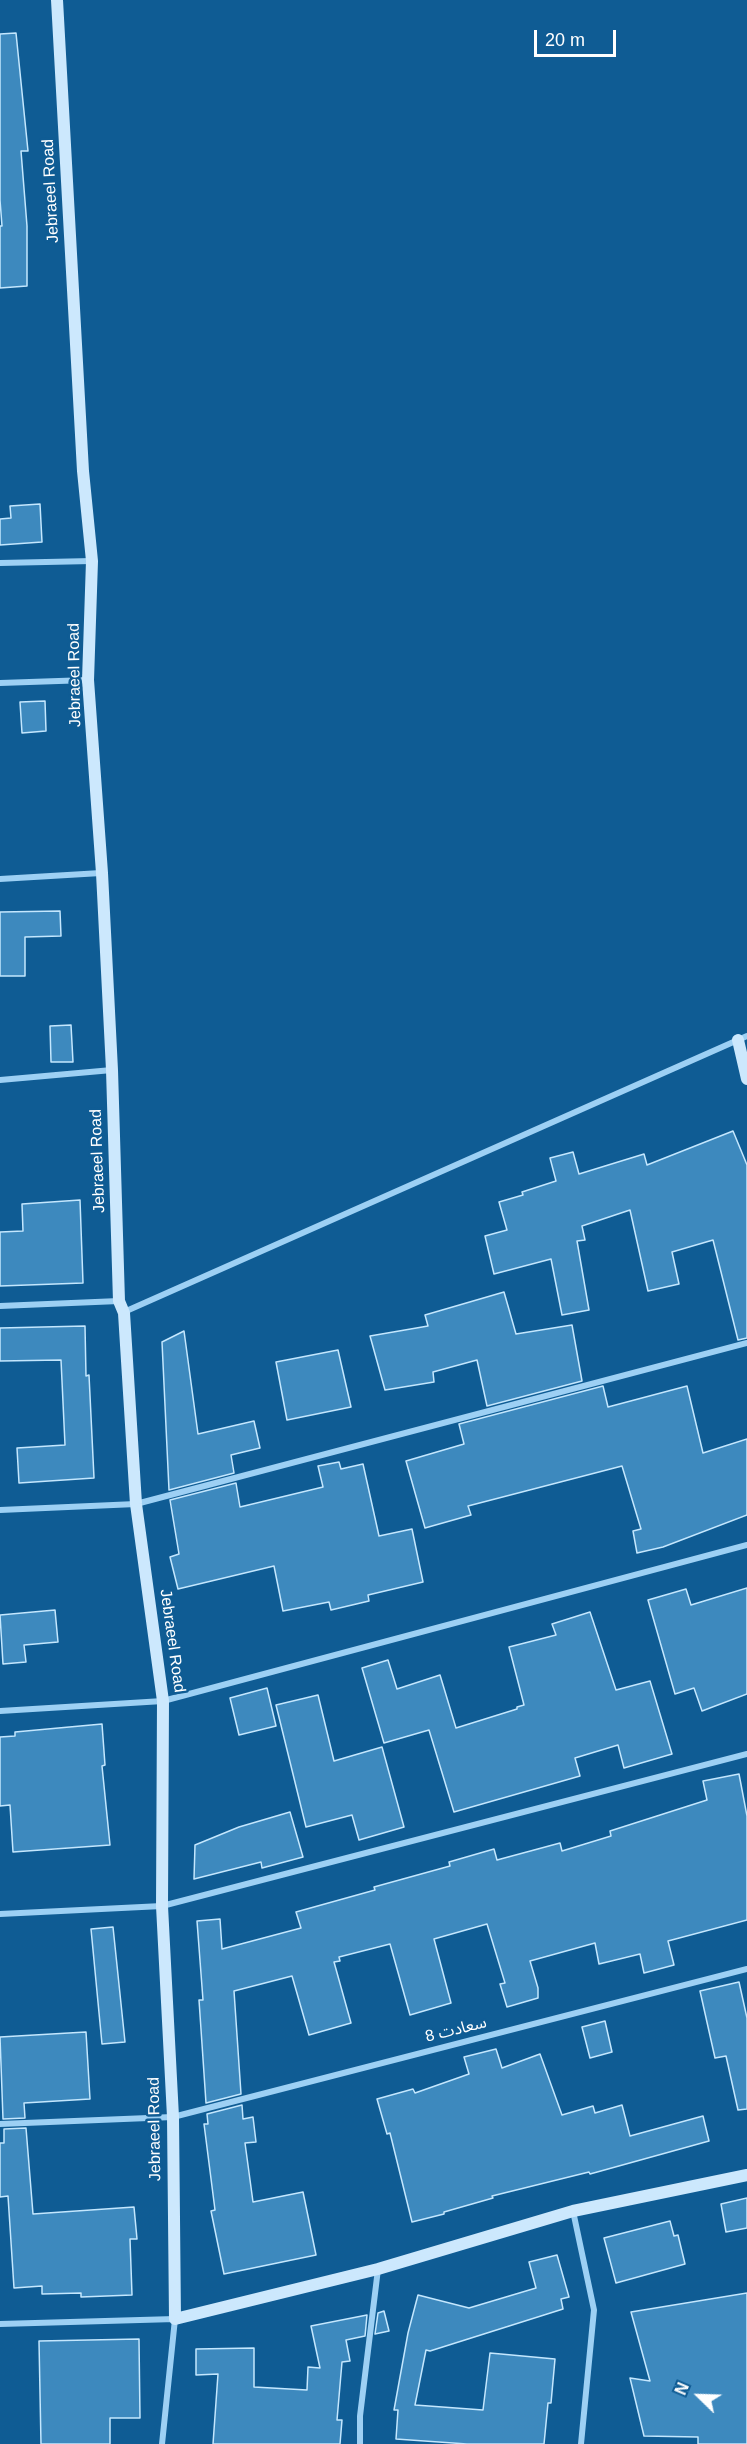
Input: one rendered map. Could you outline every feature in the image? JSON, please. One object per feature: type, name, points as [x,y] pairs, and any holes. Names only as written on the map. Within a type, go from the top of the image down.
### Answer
[{"type":"main road","name":"Jebraeel Road","points":[[57,0],[82,471],[93,561],[88,680],[102,873],[121,1307],[136,1504],[163,1701],[162,1906],[173,2117],[175,2319]]},
{"type":"main road","points":[[742,1038],[747,1079]]},
{"type":"main road","points":[[175,2319],[378,2269],[573,2211],[747,2175]]},
{"type":"street","points":[[0,563],[93,561]]},
{"type":"street","points":[[0,683],[88,680]]},
{"type":"street","points":[[0,879],[102,873]]},
{"type":"street","points":[[0,1306],[121,1307],[742,1038]]},
{"type":"street","points":[[0,1080],[112,1070]]},
{"type":"street","points":[[0,1510],[136,1504],[747,1343]]},
{"type":"street","points":[[0,1711],[163,1701],[747,1545]]},
{"type":"street","points":[[0,1914],[162,1906],[747,1754]]},
{"type":"street","name":"سعادت 8","points":[[0,2124],[173,2117],[747,1969]]},
{"type":"street","points":[[573,2211],[594,2310],[581,2444]]},
{"type":"street","points":[[360,2444],[360,2416],[378,2269]]},
{"type":"street","points":[[0,2324],[175,2319],[162,2444]]},
{"type":"building","points":[[16,33],[28,151],[21,151],[27,226],[27,286],[0,288],[0,226],[2,226],[0,34]]},
{"type":"building","points":[[40,504],[42,542],[0,545],[0,519],[11,518],[10,506]]},
{"type":"building","points":[[45,701],[46,731],[22,733],[20,702]]},
{"type":"building","points":[[60,911],[61,936],[25,937],[25,976],[0,976],[0,912]]},
{"type":"building","points":[[71,1025],[73,1062],[51,1062],[50,1026]]},
{"type":"building","points":[[733,1131],[747,1165],[747,1338],[738,1340],[713,1240],[672,1252],[679,1284],[648,1291],[630,1210],[582,1226],[585,1240],[577,1241],[589,1310],[562,1315],[551,1259],[494,1274],[485,1236],[507,1230],[499,1202],[556,1181],[550,1158],[573,1152],[579,1174],[644,1154],[647,1165]]},
{"type":"building","points":[[80,1200],[83,1283],[0,1286],[0,1232],[23,1231],[22,1204]]},
{"type":"building","points":[[504,1292],[516,1334],[572,1325],[582,1381],[487,1406],[477,1360],[433,1372],[434,1382],[385,1390],[370,1336],[428,1326],[425,1315]]},
{"type":"building","points":[[85,1326],[86,1376],[89,1375],[94,1478],[19,1483],[17,1448],[65,1445],[61,1360],[0,1361],[0,1328]]},
{"type":"building","points":[[184,1331],[198,1434],[254,1421],[260,1448],[231,1455],[234,1473],[169,1490],[162,1342]]},
{"type":"building","points":[[338,1350],[351,1407],[287,1420],[276,1362]]},
{"type":"building","points":[[603,1386],[608,1407],[687,1386],[703,1453],[747,1439],[747,1515],[663,1547],[637,1553],[633,1531],[641,1529],[622,1466],[468,1506],[471,1515],[425,1528],[406,1461],[464,1444],[459,1424]]},
{"type":"building","points":[[339,1462],[341,1469],[363,1464],[379,1536],[412,1529],[423,1582],[368,1595],[369,1601],[331,1610],[329,1602],[283,1611],[274,1566],[178,1589],[170,1557],[179,1554],[170,1500],[236,1483],[240,1507],[323,1487],[318,1466]]},
{"type":"building","points":[[747,1588],[747,1694],[702,1711],[694,1688],[675,1694],[648,1600],[686,1589],[691,1605]]},
{"type":"building","points":[[55,1610],[58,1642],[24,1645],[26,1662],[3,1664],[0,1615]]},
{"type":"building","points":[[590,1612],[616,1690],[650,1681],[672,1754],[624,1768],[618,1745],[575,1758],[580,1776],[454,1812],[429,1730],[384,1743],[362,1668],[388,1660],[397,1689],[440,1675],[456,1728],[524,1705],[509,1647],[556,1635],[552,1624]]},
{"type":"building","points":[[267,1688],[276,1726],[239,1735],[230,1698]]},
{"type":"building","points":[[318,1695],[334,1761],[382,1747],[404,1827],[359,1840],[352,1815],[306,1827],[276,1705]]},
{"type":"building","points":[[102,1724],[105,1765],[102,1766],[110,1845],[13,1852],[10,1805],[0,1806],[0,1737],[15,1736],[15,1732]]},
{"type":"building","points":[[739,1774],[747,1816],[747,1920],[668,1941],[674,1965],[644,1973],[640,1954],[599,1964],[595,1943],[530,1961],[538,1988],[538,1998],[507,2007],[500,1984],[505,1983],[487,1924],[434,1939],[451,2003],[410,2015],[390,1944],[339,1957],[340,1961],[334,1962],[351,2023],[309,2035],[292,1976],[234,1991],[241,2094],[206,2103],[199,2000],[203,2000],[197,1921],[220,1919],[222,1949],[301,1928],[296,1912],[375,1890],[374,1887],[450,1866],[449,1862],[494,1849],[497,1860],[560,1843],[562,1851],[611,1836],[610,1831],[707,1800],[703,1781]]},
{"type":"building","points":[[290,1812],[303,1857],[262,1868],[261,1862],[194,1879],[195,1845],[239,1827]]},
{"type":"building","points":[[113,1927],[125,2042],[102,2044],[91,1929]]},
{"type":"building","points":[[739,1982],[747,2018],[747,2109],[738,2110],[726,2056],[715,2058],[700,1991]]},
{"type":"building","points":[[605,2021],[612,2052],[590,2058],[582,2027]]},
{"type":"building","points":[[86,2032],[90,2099],[24,2103],[25,2118],[3,2119],[0,2037]]},
{"type":"building","points":[[496,2049],[502,2068],[540,2054],[562,2115],[593,2106],[595,2113],[622,2105],[630,2136],[703,2116],[709,2141],[590,2174],[589,2172],[492,2196],[493,2198],[444,2212],[444,2214],[412,2222],[390,2133],[387,2134],[377,2099],[413,2089],[415,2093],[469,2074],[464,2057]]},
{"type":"building","points":[[242,2105],[243,2119],[253,2117],[256,2142],[245,2143],[253,2202],[303,2192],[316,2255],[224,2274],[211,2211],[215,2210],[204,2124],[208,2124],[207,2114]]},
{"type":"building","points":[[26,2128],[33,2214],[134,2207],[137,2239],[130,2239],[132,2295],[81,2297],[81,2293],[42,2294],[42,2286],[14,2288],[8,2196],[0,2197],[0,2143],[4,2143],[4,2129]]},
{"type":"building","points":[[747,2198],[747,2228],[726,2232],[721,2204]]},
{"type":"building","points":[[670,2221],[674,2236],[678,2235],[685,2264],[616,2283],[604,2238]]},
{"type":"building","points":[[557,2255],[569,2297],[561,2299],[563,2309],[430,2351],[426,2350],[415,2405],[483,2410],[490,2353],[555,2359],[544,2444],[467,2444],[396,2439],[398,2410],[394,2410],[408,2333],[418,2295],[469,2308],[536,2288],[529,2262]]},
{"type":"building","points":[[747,2293],[747,2444],[698,2444],[698,2437],[644,2436],[630,2378],[650,2381],[631,2312]]},
{"type":"building","points":[[384,2311],[389,2331],[375,2334],[378,2313]]},
{"type":"building","points":[[367,2315],[365,2336],[346,2340],[350,2361],[342,2362],[337,2420],[342,2420],[340,2444],[213,2444],[218,2374],[196,2375],[196,2349],[254,2348],[254,2387],[307,2390],[308,2367],[320,2368],[311,2326]]},
{"type":"building","points":[[139,2339],[140,2418],[110,2418],[110,2444],[41,2444],[39,2341]]}]
